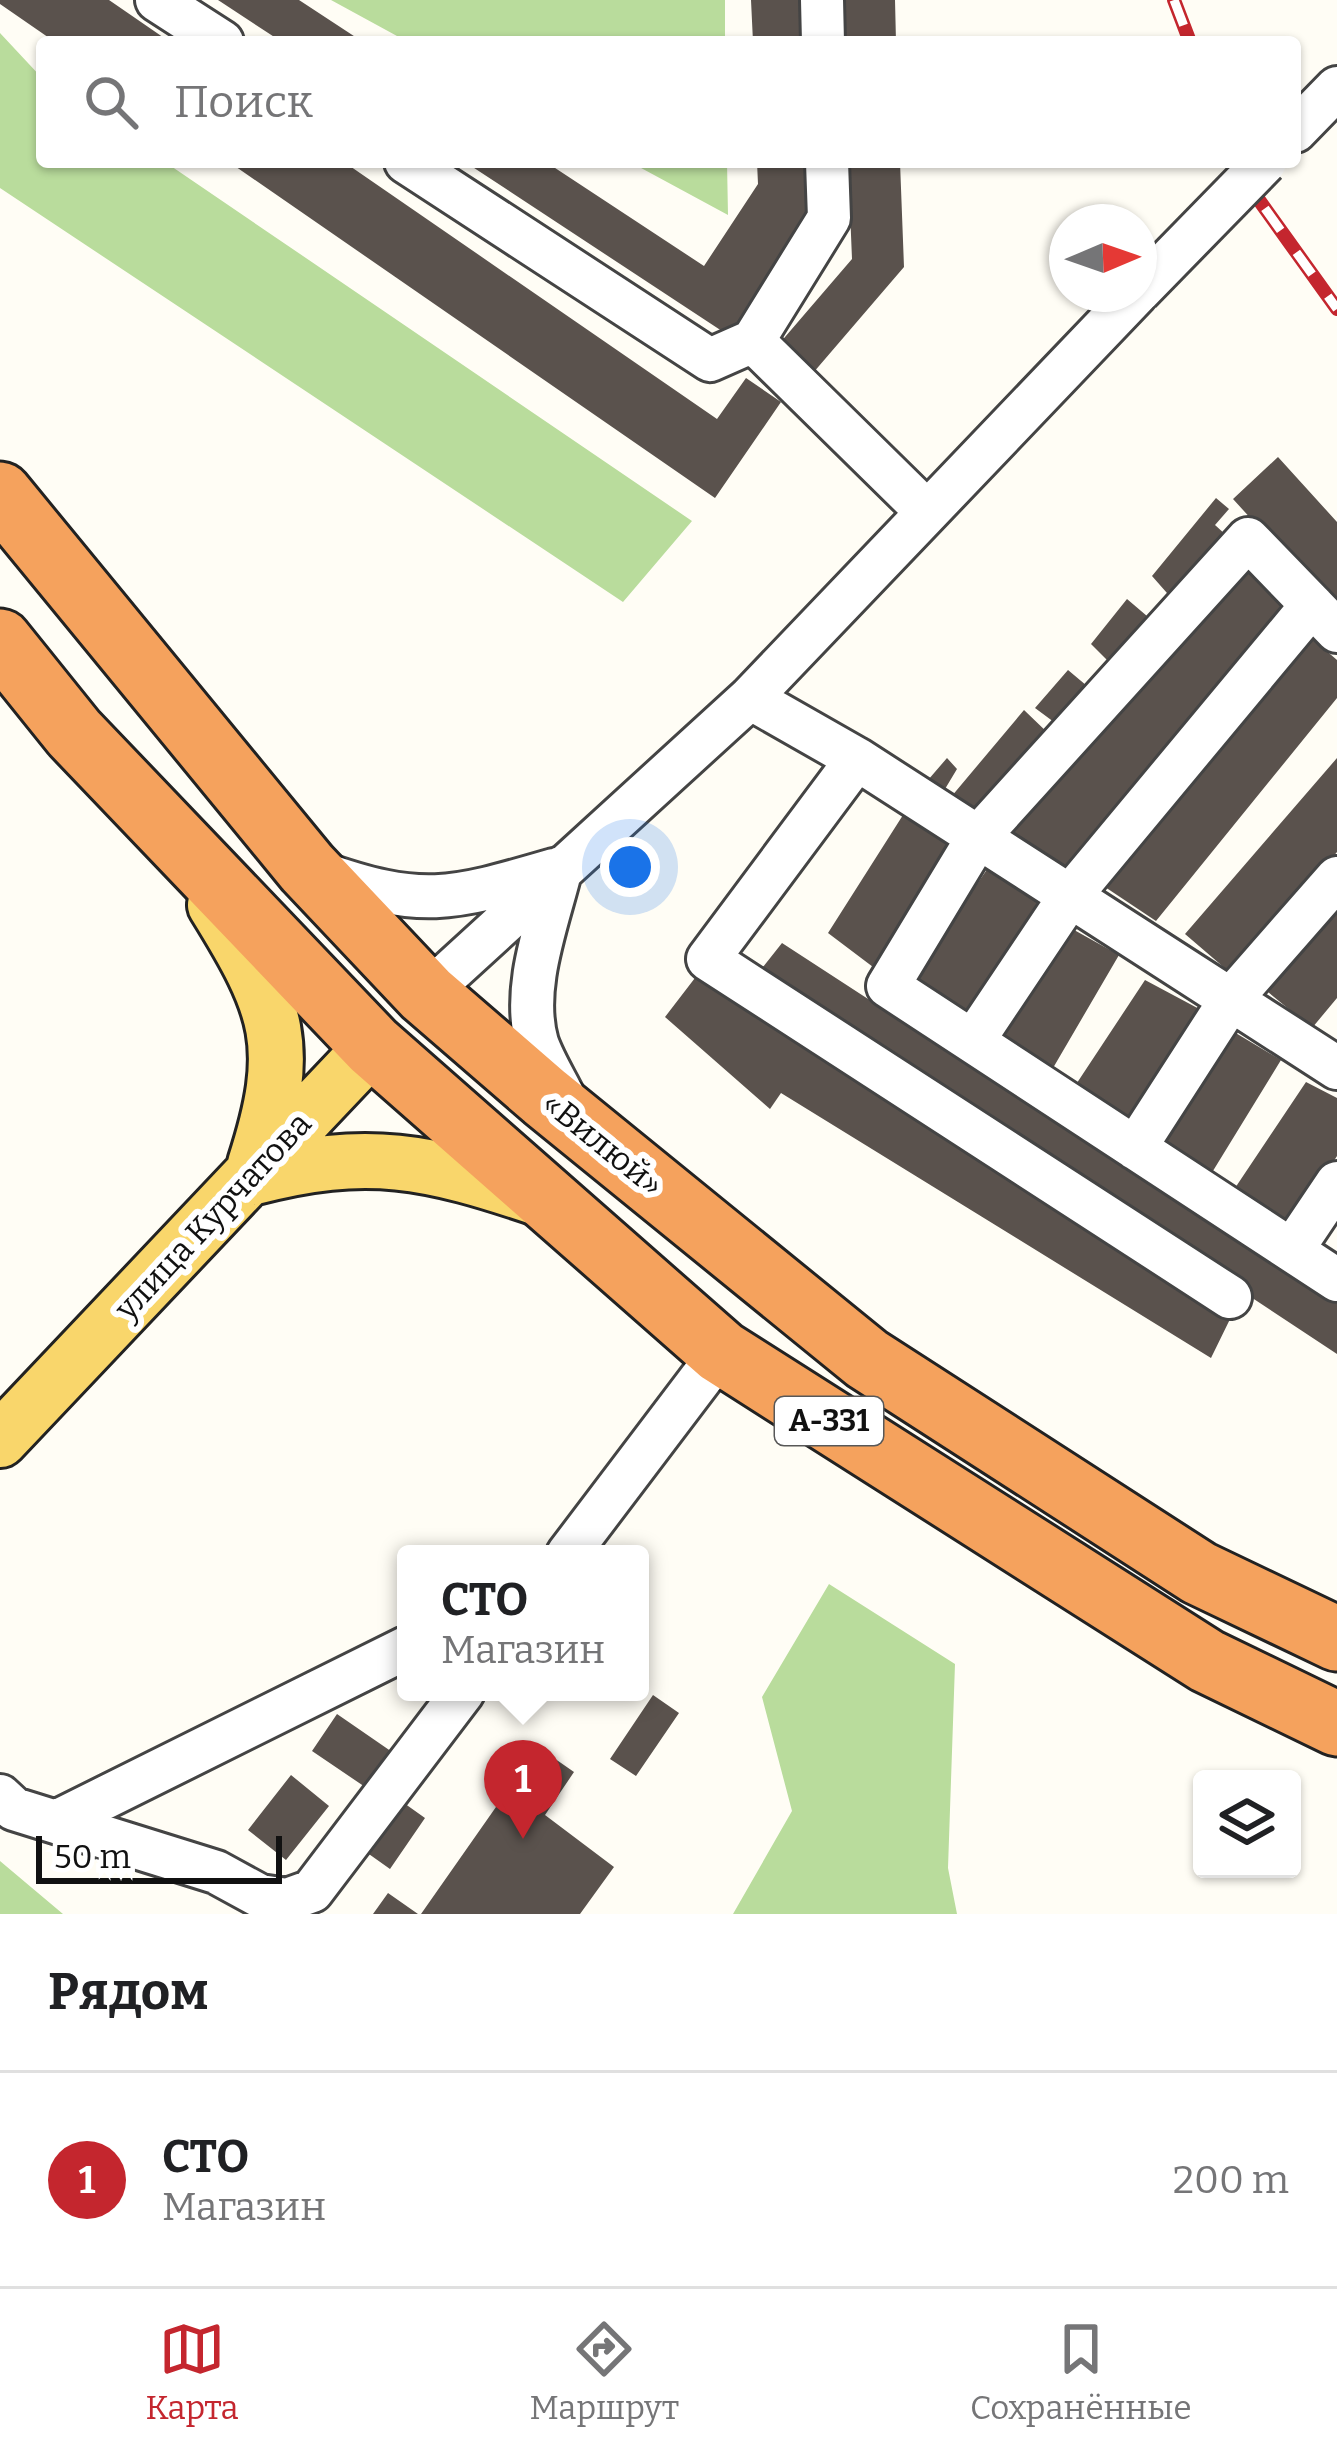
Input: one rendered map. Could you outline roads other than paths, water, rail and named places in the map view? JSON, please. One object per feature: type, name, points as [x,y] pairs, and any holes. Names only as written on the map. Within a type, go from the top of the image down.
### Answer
[{"type":"highway","name":"«Вилюй»","points":[[0,494],[307,868],[426,994],[575,1122],[867,1359],[1199,1573],[1337,1639]]},
{"type":"highway","name":"А-331","points":[[0,641],[74,733],[373,1046],[721,1352],[1208,1661],[1337,1724]]},
{"type":"highway","name":"улица Курчатова","points":[[373,1046],[426,994]]},
{"type":"main road","points":[[172,836],[255,969],[270,1009],[276,1082],[271,1115],[250,1178]]},
{"type":"main road","name":"улица Курчатова","points":[[0,1440],[373,1046]]},
{"type":"main road","points":[[250,1178],[302,1164],[379,1159],[458,1171],[544,1200]]},
{"type":"street","points":[[157,0],[213,36]]},
{"type":"street","points":[[822,0],[823,36]]},
{"type":"street","points":[[1301,125],[1337,88]]},
{"type":"street","points":[[415,168],[710,360],[753,341],[829,218],[827,168]]},
{"type":"street","points":[[1157,272],[1259,168]]},
{"type":"street","points":[[426,994],[750,698],[1119,312]]},
{"type":"street","points":[[753,341],[927,512]]},
{"type":"street","points":[[973,1042],[1070,896],[1325,618],[1248,538],[978,837],[888,986],[973,1042],[1135,1148],[1292,1250],[1337,1280]]},
{"type":"street","points":[[750,698],[857,759],[1337,1068]]},
{"type":"street","points":[[857,759],[707,959],[1230,1297]]},
{"type":"street","points":[[307,868],[375,892],[425,899],[470,895],[561,868]]},
{"type":"street","points":[[561,868],[534,980],[533,1013],[538,1043],[575,1122]]},
{"type":"street","points":[[1135,1148],[1231,1000],[1337,878]]},
{"type":"street","points":[[1292,1250],[1337,1183]]},
{"type":"street","points":[[575,1545],[721,1352]]},
{"type":"street","points":[[56,1822],[397,1652]]},
{"type":"street","points":[[0,1796],[14,1809],[216,1872],[260,1896],[287,1900],[312,1891],[457,1701]]},
{"type":"railway","points":[[1174,0],[1188,36]]},
{"type":"railway","points":[[1240,168],[1337,309]]},
{"type":"place","name":"СТО","points":[[523,1839]]}]
